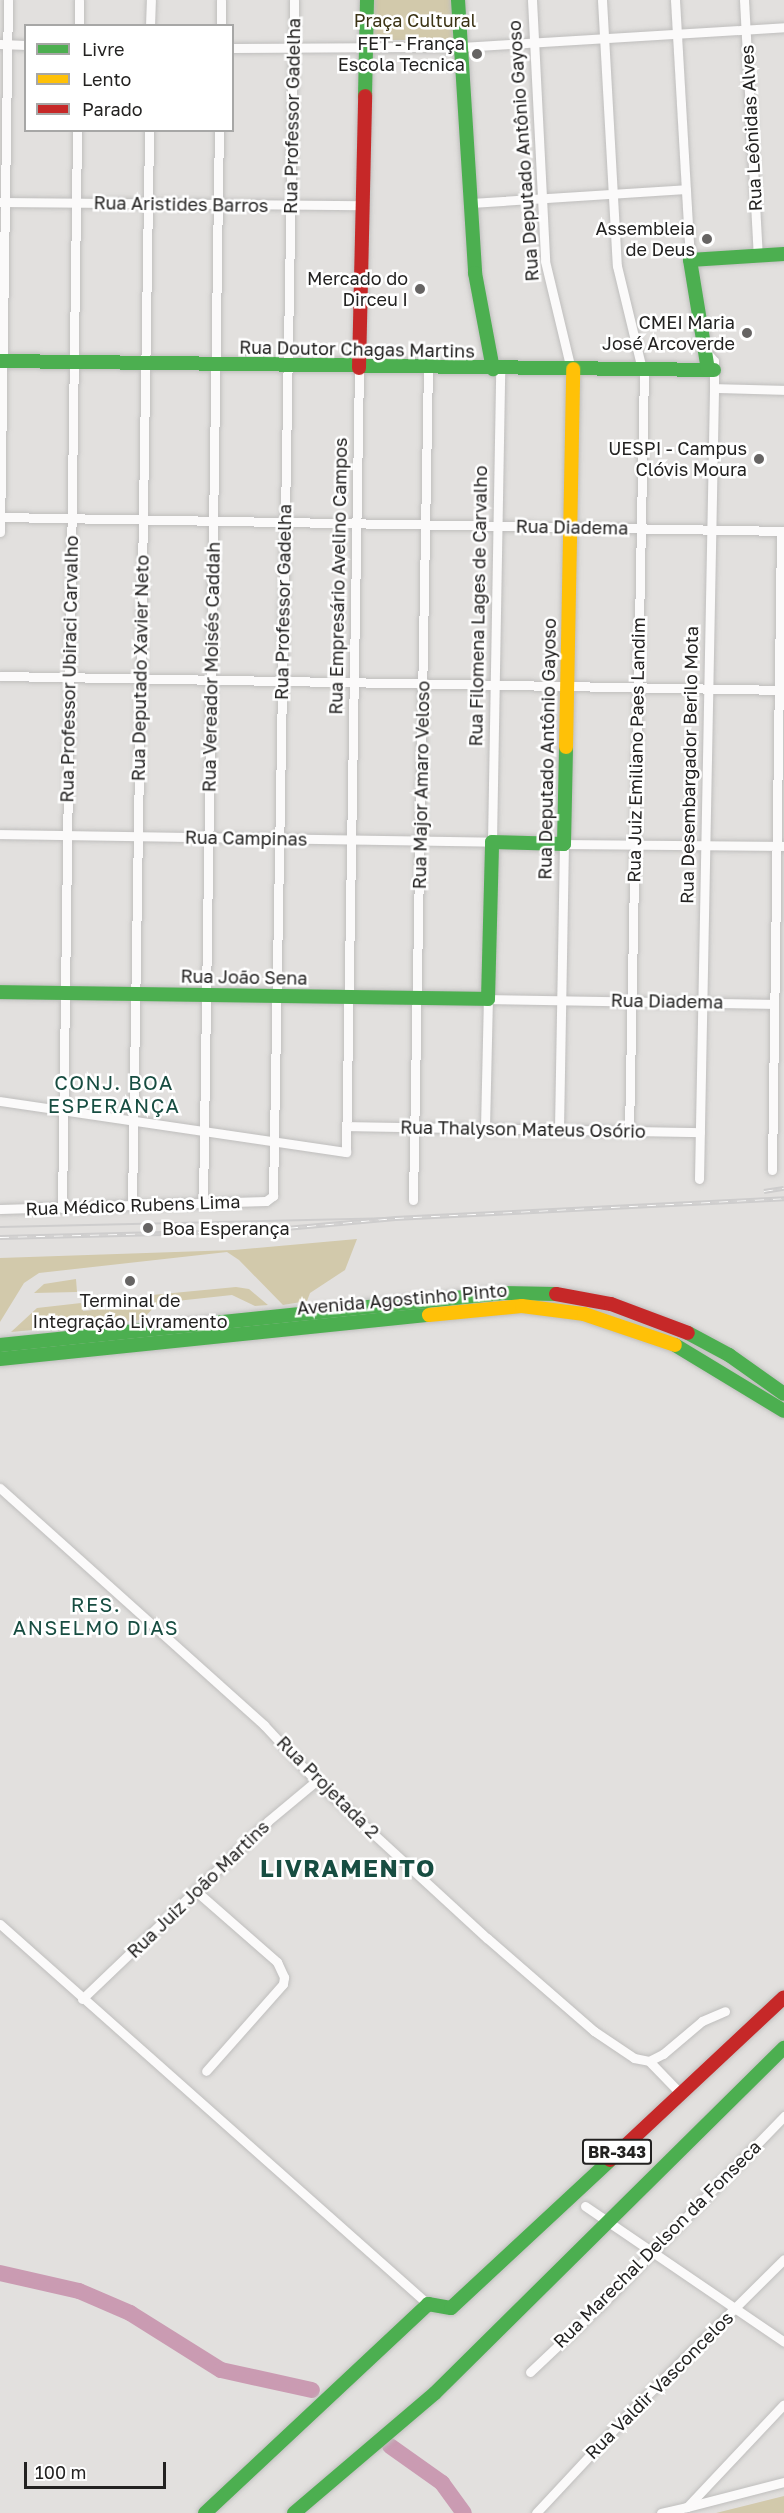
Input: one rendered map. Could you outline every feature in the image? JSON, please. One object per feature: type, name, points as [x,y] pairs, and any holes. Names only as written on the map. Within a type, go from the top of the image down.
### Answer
[{"type":"main road","name":"Rua Empresário Avelino Campos","points":[[359,368],[367,0]]},
{"type":"main road","name":"Rua Filomena Lages de Carvalho","points":[[458,0],[475,273],[497,370]]},
{"type":"main road","points":[[690,260],[784,254]]},
{"type":"main road","points":[[694,281],[698,269],[713,257]]},
{"type":"main road","name":"Rua Desembargador Berilo Mota","points":[[690,260],[711,370]]},
{"type":"main road","name":"Rua Doutor Chagas Martins","points":[[1,361],[497,370],[711,370]]},
{"type":"main road","name":"Rua Deputado Antônio Gayoso","points":[[564,844],[572,369]]},
{"type":"main road","points":[[488,999],[492,842],[564,844]]},
{"type":"main road","name":"Rua João Sena","points":[[0,992],[488,999]]},
{"type":"main road","name":"Avenida Agostinho Pinto","points":[[0,1345],[503,1293],[554,1294],[611,1304],[668,1324],[729,1355],[784,1394]]},
{"type":"main road","name":"Avenida Agostinho Pinto","points":[[0,1359],[472,1309],[534,1307],[585,1314],[651,1334],[700,1357],[784,1411]]},
{"type":"main road","name":"BR-343","points":[[428,2304],[451,2308],[784,1997]]},
{"type":"main road","name":"BR-343","points":[[294,2513],[435,2393],[784,2048]]},
{"type":"main road","points":[[205,2513],[315,2414],[428,2304]]},
{"type":"street","points":[[0,532],[4,44],[8,0]]},
{"type":"street","points":[[79,0],[79,24]]},
{"type":"street","points":[[150,24],[151,0]]},
{"type":"street","points":[[221,0],[221,24]]},
{"type":"street","name":"Rua Professor Gadelha","points":[[266,1201],[273,1191],[294,0]]},
{"type":"street","name":"Rua Deputado Antônio Gayoso","points":[[532,0],[542,198],[549,284],[572,369]]},
{"type":"street","name":"Rua Juiz Emiliano Paes Landim","points":[[602,0],[619,279],[643,369],[629,1131]]},
{"type":"street","points":[[675,0],[690,260]]},
{"type":"street","name":"Rua Leônidas Alves","points":[[744,0],[758,255]]},
{"type":"street","points":[[234,48],[461,47],[784,27]]},
{"type":"street","points":[[4,44],[24,45]]},
{"type":"street","name":"Rua Professor Ubiraci Carvalho","points":[[62,1208],[77,132]]},
{"type":"street","name":"Rua Deputado Xavier Neto","points":[[132,1205],[149,132]]},
{"type":"street","name":"Rua Vereador Moisés Caddah","points":[[203,1203],[219,132]]},
{"type":"street","points":[[471,203],[686,189]]},
{"type":"street","name":"Rua Aristides Barros","points":[[3,202],[363,205]]},
{"type":"street","name":"Rua Empresário Avelino Campos","points":[[274,1142],[346,1152],[359,368]]},
{"type":"street","name":"Rua Major Amaro Veloso","points":[[413,1200],[428,369]]},
{"type":"street","name":"Rua Filomena Lages de Carvalho","points":[[492,842],[498,526],[497,370]]},
{"type":"street","name":"Rua Desembargador Berilo Mota","points":[[699,1179],[712,529],[714,388],[711,370]]},
{"type":"street","points":[[714,388],[784,390]]},
{"type":"street","name":"Rua Diadema","points":[[0,518],[783,531]]},
{"type":"street","points":[[772,1170],[774,1004],[780,846],[783,531]]},
{"type":"street","points":[[0,676],[782,690]]},
{"type":"street","name":"Rua Campinas","points":[[0,834],[492,842]]},
{"type":"street","points":[[564,844],[780,846]]},
{"type":"street","name":"Rua Deputado Antônio Gayoso","points":[[559,1130],[564,844]]},
{"type":"street","points":[[485,1128],[488,999]]},
{"type":"street","name":"Rua Diadema","points":[[488,999],[774,1004]]},
{"type":"street","points":[[0,1101],[274,1142]]},
{"type":"street","name":"Rua Thalyson Mateus Osório","points":[[346,1126],[700,1132]]},
{"type":"street","name":"Rua Médico Rubens Lima","points":[[0,1209],[266,1201]]},
{"type":"street","name":"Rua Projetada 2","points":[[0,1488],[264,1725],[316,1781],[594,2031],[634,2058],[649,2061]]},
{"type":"street","name":"Rua Juiz João Martins","points":[[82,1999],[316,1781]]},
{"type":"street","points":[[196,1891],[277,1962],[284,1977],[283,1984],[206,2071]]},
{"type":"street","points":[[0,1924],[428,2304]]},
{"type":"street","points":[[680,2093],[649,2061],[663,2054],[702,2021],[725,2011]]},
{"type":"street","name":"Rua Marechal Delson da Fonseca","points":[[530,2372],[784,2116]]},
{"type":"street","points":[[585,2206],[784,2342]]},
{"type":"street","name":"Rua Valdir Vasconcelos","points":[[536,2513],[632,2410],[736,2310],[784,2259]]},
{"type":"street","points":[[687,2507],[784,2404]]},
{"type":"street","points":[[661,2513],[784,2482]]},
{"type":"green space","name":"Praça Cultural","points":[[373,0],[456,0],[456,40],[373,40]]},
{"type":"green space","points":[[357,1239],[345,1270],[310,1293],[307,1301],[283,1305],[239,1260],[227,1252],[39,1273],[24,1283],[0,1322],[0,1258],[234,1250]]},
{"type":"green space","points":[[76,1279],[77,1292],[34,1293],[44,1284]]},
{"type":"green space","points":[[236,1287],[249,1289],[268,1305],[255,1306],[232,1295],[158,1303],[142,1320],[11,1332],[37,1308],[81,1303],[83,1311],[152,1304],[152,1295]]},
{"type":"green space","points":[[784,2496],[784,2513],[716,2513]]},
{"type":"waterway","points":[[0,2273],[79,2291],[130,2313],[221,2370],[312,2390]]},
{"type":"waterway","points":[[390,2446],[442,2483],[464,2513]]},
{"type":"tram line","points":[[0,1227],[395,1218]]},
{"type":"railway","points":[[764,1191],[784,1188]]},
{"type":"railway","points":[[0,1237],[253,1231],[395,1218],[784,1198]]},
{"type":"traffic: fast","points":[[365,96],[367,0]]},
{"type":"traffic: fast","points":[[458,0],[475,273],[493,369]]},
{"type":"traffic: fast","points":[[708,370],[690,260],[784,254]]},
{"type":"traffic: fast","points":[[0,361],[714,370]]},
{"type":"traffic: fast","points":[[0,992],[488,999],[492,842],[564,844],[566,747]]},
{"type":"traffic: fast","points":[[0,1345],[503,1293],[556,1294]]},
{"type":"traffic: fast","points":[[0,1359],[429,1315]]},
{"type":"traffic: fast","points":[[688,1333],[729,1355],[784,1394]]},
{"type":"traffic: fast","points":[[675,1345],[784,1411]]},
{"type":"traffic: fast","points":[[294,2513],[435,2393],[784,2048]]},
{"type":"traffic: fast","points":[[205,2513],[428,2304],[451,2308],[610,2160]]},
{"type":"traffic: slow","points":[[566,747],[573,369]]},
{"type":"traffic: slow","points":[[429,1315],[522,1306],[584,1314],[675,1345]]},
{"type":"traffic: jam","points":[[359,368],[365,96]]},
{"type":"traffic: jam","points":[[556,1294],[611,1304],[688,1333]]},
{"type":"traffic: jam","points":[[610,2160],[784,1997]]},
{"type":"place","name":"FET - França Escola Tecnica","points":[[477,54]]},
{"type":"place","name":"Assembleia de Deus","points":[[707,239]]},
{"type":"place","name":"Mercado do Dirceu I","points":[[420,289]]},
{"type":"place","name":"CMEI Maria José Arcoverde","points":[[747,333]]},
{"type":"place","name":"UESPI - Campus Clóvis Moura","points":[[759,459]]},
{"type":"place","name":"Boa Esperança","points":[[148,1228]]},
{"type":"place","name":"Terminal de Integração Livramento","points":[[130,1281]]},
{"type":"district","name":"CONJ. BOA ESPERANÇA","points":[[114,1094]]},
{"type":"district","name":"RES. ANSELMO DIAS","points":[[96,1616]]},
{"type":"district","name":"LIVRAMENTO","points":[[348,1868]]}]
